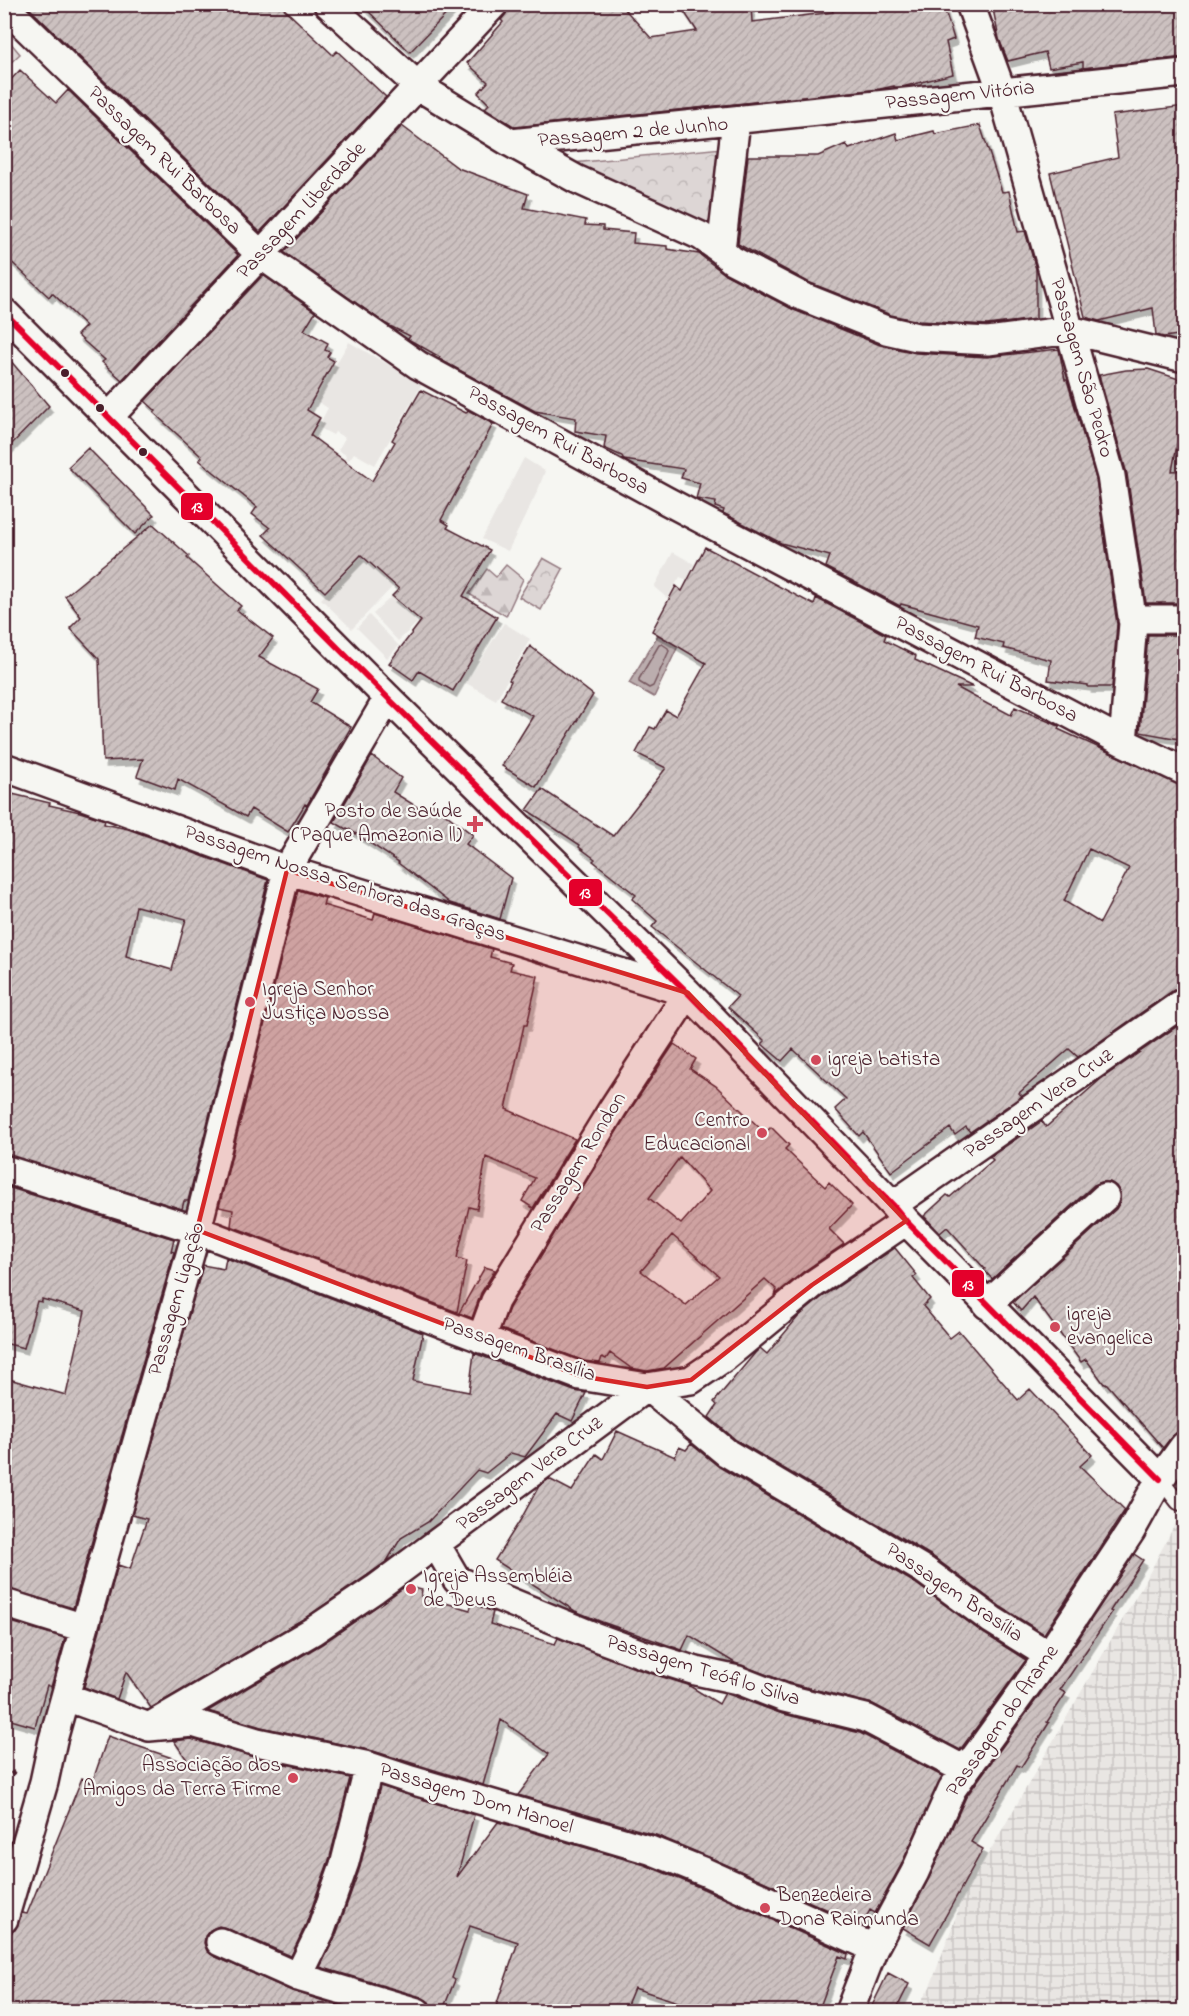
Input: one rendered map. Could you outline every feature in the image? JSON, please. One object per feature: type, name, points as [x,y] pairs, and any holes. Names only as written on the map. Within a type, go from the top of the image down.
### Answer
[{"type":"street","name":"Passagem 2 de Junho","points":[[328,4],[418,86],[576,179],[701,236],[732,260],[801,296],[886,330],[917,337],[988,341],[1070,330],[1185,358]]},
{"type":"street","name":"Passagem Liberdade","points":[[109,417],[494,4]]},
{"type":"street","name":"Passagem São Pedro","points":[[970,4],[1002,92],[1111,476],[1132,619],[1123,742]]},
{"type":"street","name":"Passagem Rui Barbosa","points":[[4,6],[261,255],[418,365],[675,506],[1123,742],[1185,771]]},
{"type":"street","name":"Passagem Vitória","points":[[736,120],[1185,73]]},
{"type":"street","name":"Passagem 2 de Junho","points":[[512,143],[736,120],[722,250]]},
{"type":"street","points":[[4,312],[388,698],[688,993],[987,1305],[1160,1479]]},
{"type":"street","points":[[1132,619],[1185,619]]},
{"type":"street","name":"Passagem Ligação","points":[[4,1919],[197,1230],[287,870],[388,698]]},
{"type":"street","name":"Passagem Nossa Senhora das Graças","points":[[4,767],[287,870],[688,993]]},
{"type":"street","name":"Passagem Rondon","points":[[481,1339],[495,1301],[613,1108],[688,993]]},
{"type":"street","name":"Passagem Vera Cruz","points":[[149,1727],[313,1631],[375,1589],[647,1387],[691,1380],[725,1356],[899,1213],[1185,1002]]},
{"type":"street","name":"Passagem Brasília","points":[[4,1169],[197,1230],[580,1376],[647,1387],[727,1453],[924,1570],[992,1620],[1037,1648],[1051,1652]]},
{"type":"street","points":[[987,1305],[1105,1197]]},
{"type":"street","name":"Passagem do Arame","points":[[849,2012],[874,1948],[915,1872],[952,1789],[1051,1652],[1131,1531],[1160,1479],[1185,1446]]},
{"type":"street","name":"Passagem Teófilo Silva","points":[[436,1544],[457,1580],[596,1637],[696,1671],[738,1680],[784,1698],[866,1718],[963,1769],[980,1752]]},
{"type":"street","points":[[4,1603],[84,1628]]},
{"type":"street","name":"Passagem Dom Manoel","points":[[66,1697],[149,1727],[193,1723],[257,1742],[369,1766],[650,1851],[705,1872],[874,1948]]},
{"type":"street","points":[[298,1977],[321,1930],[345,1862],[369,1766]]},
{"type":"street","points":[[220,1942],[298,1977],[417,2012]]},
{"type":"lane","points":[[1160,1479],[1178,1502],[1185,1504]]},
{"type":"highlighted area","points":[[287,870],[688,993],[906,1221],[812,1285],[691,1380],[647,1387],[580,1376],[197,1230]]},
{"type":"shaded area","points":[[349,342],[422,384],[375,465],[354,453],[349,460],[345,458],[346,455],[338,450],[345,438],[318,427],[328,408],[315,400]]},
{"type":"shaded area","points":[[524,458],[545,471],[508,551],[482,539]]},
{"type":"shaded area","points":[[407,536],[425,553],[352,629],[321,599],[361,558],[375,570]]},
{"type":"shaded area","points":[[673,552],[694,564],[687,580],[680,577],[667,598],[654,587]]},
{"type":"shaded area","points":[[392,596],[417,623],[398,641],[373,614]]},
{"type":"shaded area","points":[[369,615],[399,646],[387,658],[357,628]]},
{"type":"shaded area","points":[[504,623],[530,639],[496,700],[466,683]]},
{"type":"shaded area","points":[[1184,1507],[1184,2011],[914,2012],[930,1987],[962,1900],[1151,1570]]},
{"type":"green space","points":[[5,36],[20,54],[4,68]]},
{"type":"green space","points":[[722,148],[714,231],[563,164]]},
{"type":"green space","points":[[543,558],[563,569],[541,610],[519,597]]},
{"type":"green space","points":[[506,565],[523,579],[506,616],[469,594],[487,569],[496,577]]},
{"type":"water","points":[[658,635],[678,646],[654,697],[629,683]]},
{"type":"building","points":[[25,4],[279,4],[333,55],[337,51],[386,97],[260,232]]},
{"type":"building","points":[[361,4],[456,4],[410,52]]},
{"type":"building","points":[[509,4],[620,4],[651,38],[697,31],[679,4],[751,4],[752,22],[833,12],[830,4],[943,4],[954,39],[946,42],[953,74],[902,87],[894,86],[515,127],[485,108],[489,104],[478,93],[488,82],[467,63],[503,22],[501,20]]},
{"type":"building","points":[[992,4],[1077,4],[1078,11],[1127,4],[1185,4],[1185,57],[1083,68],[1083,62],[1049,68],[1045,52],[1008,61],[999,39]]},
{"type":"building","points":[[20,70],[56,103],[68,90],[238,255],[122,380],[102,362],[105,360],[77,335],[86,326],[52,293],[49,297],[4,255],[4,87]]},
{"type":"building","points":[[1185,106],[1185,334],[1164,337],[1156,335],[1153,308],[1099,321],[1085,317],[1050,173],[1118,157],[1112,115]]},
{"type":"building","points":[[980,125],[1002,192],[1009,191],[1018,232],[1025,231],[1036,269],[1036,319],[987,325],[919,321],[891,315],[808,282],[738,244],[748,156],[818,156],[846,144],[849,149],[896,133],[898,140],[934,131],[935,134]]},
{"type":"building","points":[[402,126],[458,168],[528,194],[524,208],[586,220],[585,225],[603,226],[603,230],[634,233],[633,243],[667,246],[667,249],[699,254],[725,274],[794,310],[880,345],[916,353],[987,357],[1059,349],[1065,380],[1067,380],[1096,479],[1117,624],[1112,687],[1088,687],[1088,685],[1048,680],[1051,660],[1003,648],[1004,644],[975,637],[978,625],[901,604],[900,606],[826,567],[830,556],[781,543],[723,513],[724,510],[715,507],[716,502],[696,499],[700,483],[681,478],[684,469],[624,460],[622,456],[604,448],[606,436],[575,431],[576,418],[535,411],[439,359],[440,357],[408,339],[410,336],[386,324],[284,252]]},
{"type":"building","points":[[263,275],[315,312],[304,330],[328,343],[325,350],[330,352],[327,357],[334,361],[307,410],[320,418],[310,435],[372,481],[395,442],[392,440],[421,390],[466,413],[468,410],[493,424],[441,520],[449,525],[447,528],[490,550],[463,596],[497,617],[453,691],[419,671],[413,680],[389,663],[421,621],[392,596],[399,589],[361,555],[325,592],[263,535],[270,528],[252,514],[257,507],[199,460],[202,457],[154,413],[156,411],[145,401]]},
{"type":"building","points":[[4,353],[49,406],[4,452]]},
{"type":"building","points":[[1148,369],[1185,381],[1185,403],[1172,471],[1185,470],[1185,603],[1146,603],[1127,474],[1099,375]]},
{"type":"building","points":[[88,448],[154,515],[135,534],[68,467]]},
{"type":"building","points":[[153,524],[241,606],[237,610],[273,638],[259,657],[318,689],[310,702],[351,727],[307,805],[305,804],[288,832],[251,809],[246,817],[178,779],[175,790],[137,776],[143,759],[103,761],[99,659],[70,628],[81,617],[65,596]]},
{"type":"building","points":[[705,547],[814,605],[816,598],[886,635],[884,640],[916,656],[915,660],[973,687],[956,687],[993,707],[1011,715],[1015,707],[1185,787],[1185,987],[1175,989],[1078,1057],[1069,1049],[1019,1093],[1022,1096],[970,1132],[966,1127],[955,1135],[950,1128],[891,1172],[863,1132],[859,1136],[835,1109],[846,1099],[793,1049],[782,1061],[762,1044],[765,1041],[728,1007],[738,996],[652,927],[657,921],[632,899],[636,895],[593,861],[595,859],[579,847],[580,845],[527,810],[542,789],[613,836],[666,768],[636,753],[650,727],[655,729],[666,710],[676,716],[706,663],[652,631],[676,586],[682,591]],"holes":[[[1089,849],[1129,868],[1100,923],[1064,901]]]},
{"type":"building","points":[[1148,635],[1185,635],[1185,740],[1140,732]]},
{"type":"building","points":[[530,646],[593,695],[536,787],[502,766],[533,716],[501,699],[511,681],[509,680]]},
{"type":"building","points":[[372,756],[401,778],[393,792],[425,812],[431,803],[473,835],[466,844],[511,878],[500,919],[450,903],[399,862],[334,822]]},
{"type":"building","points":[[4,792],[105,820],[104,824],[128,829],[268,880],[188,1201],[184,1201],[182,1209],[4,1154]],"holes":[[[136,906],[186,919],[172,970],[126,956]]]},
{"type":"building","points":[[298,890],[325,898],[323,905],[373,920],[375,913],[492,949],[490,957],[512,963],[510,970],[538,976],[527,1025],[524,1025],[506,1109],[575,1139],[533,1208],[522,1201],[535,1178],[486,1157],[477,1209],[469,1207],[457,1258],[467,1261],[457,1312],[231,1226],[233,1210],[219,1207]]},
{"type":"building","points":[[1185,1021],[1185,1430],[1172,1436],[1163,1448],[1106,1383],[1104,1384],[1086,1359],[1081,1362],[1033,1297],[1021,1311],[1013,1302],[1116,1209],[1120,1202],[1120,1194],[1116,1186],[1110,1182],[1094,1185],[992,1279],[947,1227],[940,1233],[924,1216],[947,1195],[950,1197],[993,1160],[990,1157],[1042,1121],[1046,1127],[1101,1079]]},
{"type":"building","points":[[674,1044],[696,1059],[690,1069],[716,1086],[765,1133],[771,1127],[789,1145],[785,1149],[825,1187],[829,1182],[852,1205],[829,1229],[844,1244],[803,1272],[775,1295],[777,1290],[765,1279],[664,1368],[647,1371],[631,1368],[610,1353],[606,1359],[602,1357],[600,1363],[584,1361],[501,1329],[509,1308],[626,1116]],"holes":[[[680,1157],[710,1191],[681,1224],[649,1198]],[[672,1235],[719,1276],[686,1305],[641,1271]]]},
{"type":"building","points":[[4,1186],[174,1239],[171,1251],[174,1252],[73,1608],[4,1588],[13,1562],[4,1559],[4,1394],[9,1379],[66,1395],[85,1311],[42,1299],[42,1302],[37,1301],[24,1348],[4,1343]]},
{"type":"building","points":[[895,1248],[917,1275],[913,1278],[930,1299],[923,1306],[950,1338],[959,1331],[1018,1400],[1030,1389],[1092,1455],[1080,1466],[1125,1510],[1044,1634],[1001,1607],[932,1556],[736,1440],[709,1417],[717,1405],[714,1402],[760,1348],[767,1354],[798,1317],[821,1298]]},
{"type":"building","points":[[226,1258],[423,1333],[413,1381],[469,1392],[474,1353],[574,1391],[586,1393],[572,1421],[557,1414],[525,1457],[511,1453],[486,1473],[477,1470],[428,1522],[401,1538],[387,1561],[305,1618],[151,1708],[126,1672],[117,1699],[84,1687],[118,1565],[130,1569],[147,1519],[132,1515],[203,1265],[224,1269]]},
{"type":"building","points":[[485,1267],[495,1270],[481,1293],[472,1318],[459,1313]]},
{"type":"building","points":[[617,1431],[675,1457],[679,1447],[686,1450],[691,1444],[719,1467],[915,1583],[983,1633],[1026,1660],[960,1750],[873,1704],[789,1683],[735,1663],[689,1635],[682,1650],[575,1611],[495,1560],[539,1486],[549,1479],[572,1491],[596,1454],[603,1459]]},
{"type":"building","points":[[1134,1554],[1143,1560],[1110,1611],[1112,1612],[1060,1690],[1066,1693],[1047,1722],[1049,1723],[1021,1767],[1017,1765],[971,1842],[983,1849],[930,1944],[903,1928],[966,1797],[1064,1661]]},
{"type":"building","points":[[406,1586],[422,1590],[421,1596],[470,1610],[472,1603],[493,1612],[490,1624],[555,1644],[558,1638],[637,1669],[688,1685],[719,1704],[725,1693],[780,1713],[860,1733],[942,1776],[901,1865],[875,1913],[870,1910],[862,1925],[656,1835],[518,1795],[549,1754],[501,1720],[483,1785],[373,1751],[261,1727],[208,1711],[322,1644]]},
{"type":"building","points":[[4,1620],[65,1638],[51,1687],[47,1685],[35,1727],[4,1718]]},
{"type":"building","points":[[108,1736],[190,1764],[174,1741],[191,1739],[254,1757],[350,1778],[330,1857],[306,1924],[291,1956],[219,1926],[210,1930],[205,1936],[204,1943],[207,1951],[214,1956],[292,1991],[359,2012],[4,2012],[4,1934],[15,1930],[22,1913],[27,1914],[82,1778],[92,1783]]},
{"type":"building","points":[[380,1786],[474,1815],[457,1877],[498,1822],[645,1865],[848,1954],[847,1959],[839,1956],[818,2012],[709,2012],[634,1988],[624,2012],[494,2012],[518,1942],[470,1926],[452,1978],[455,1980],[442,2012],[432,2012],[429,2002],[421,1997],[320,1967],[336,1935],[360,1867]]},
{"type":"building","points":[[888,1973],[909,1984],[895,2012],[869,2012]]},
{"type":"transit line","name":"13","points":[[4,312],[388,698],[688,993],[906,1221],[1160,1479]]},
{"type":"place","name":"Posto de saúde (Paque Amazonia ll)","points":[[475,824]]},
{"type":"place","name":"Igreja Senhor Justiça Nossa","points":[[250,1002]]},
{"type":"place","name":"igreja batista","points":[[816,1060]]},
{"type":"place","name":"Centro Educacional","points":[[762,1133]]},
{"type":"place","name":"igreja evangelica","points":[[1055,1327]]},
{"type":"place","name":"Igreja Assembléia de Deus","points":[[411,1589]]},
{"type":"place","name":"Associação dos Amigos da Terra Firme","points":[[293,1778]]},
{"type":"place","name":"Benzedeira Dona Raimunda","points":[[765,1908]]}]
